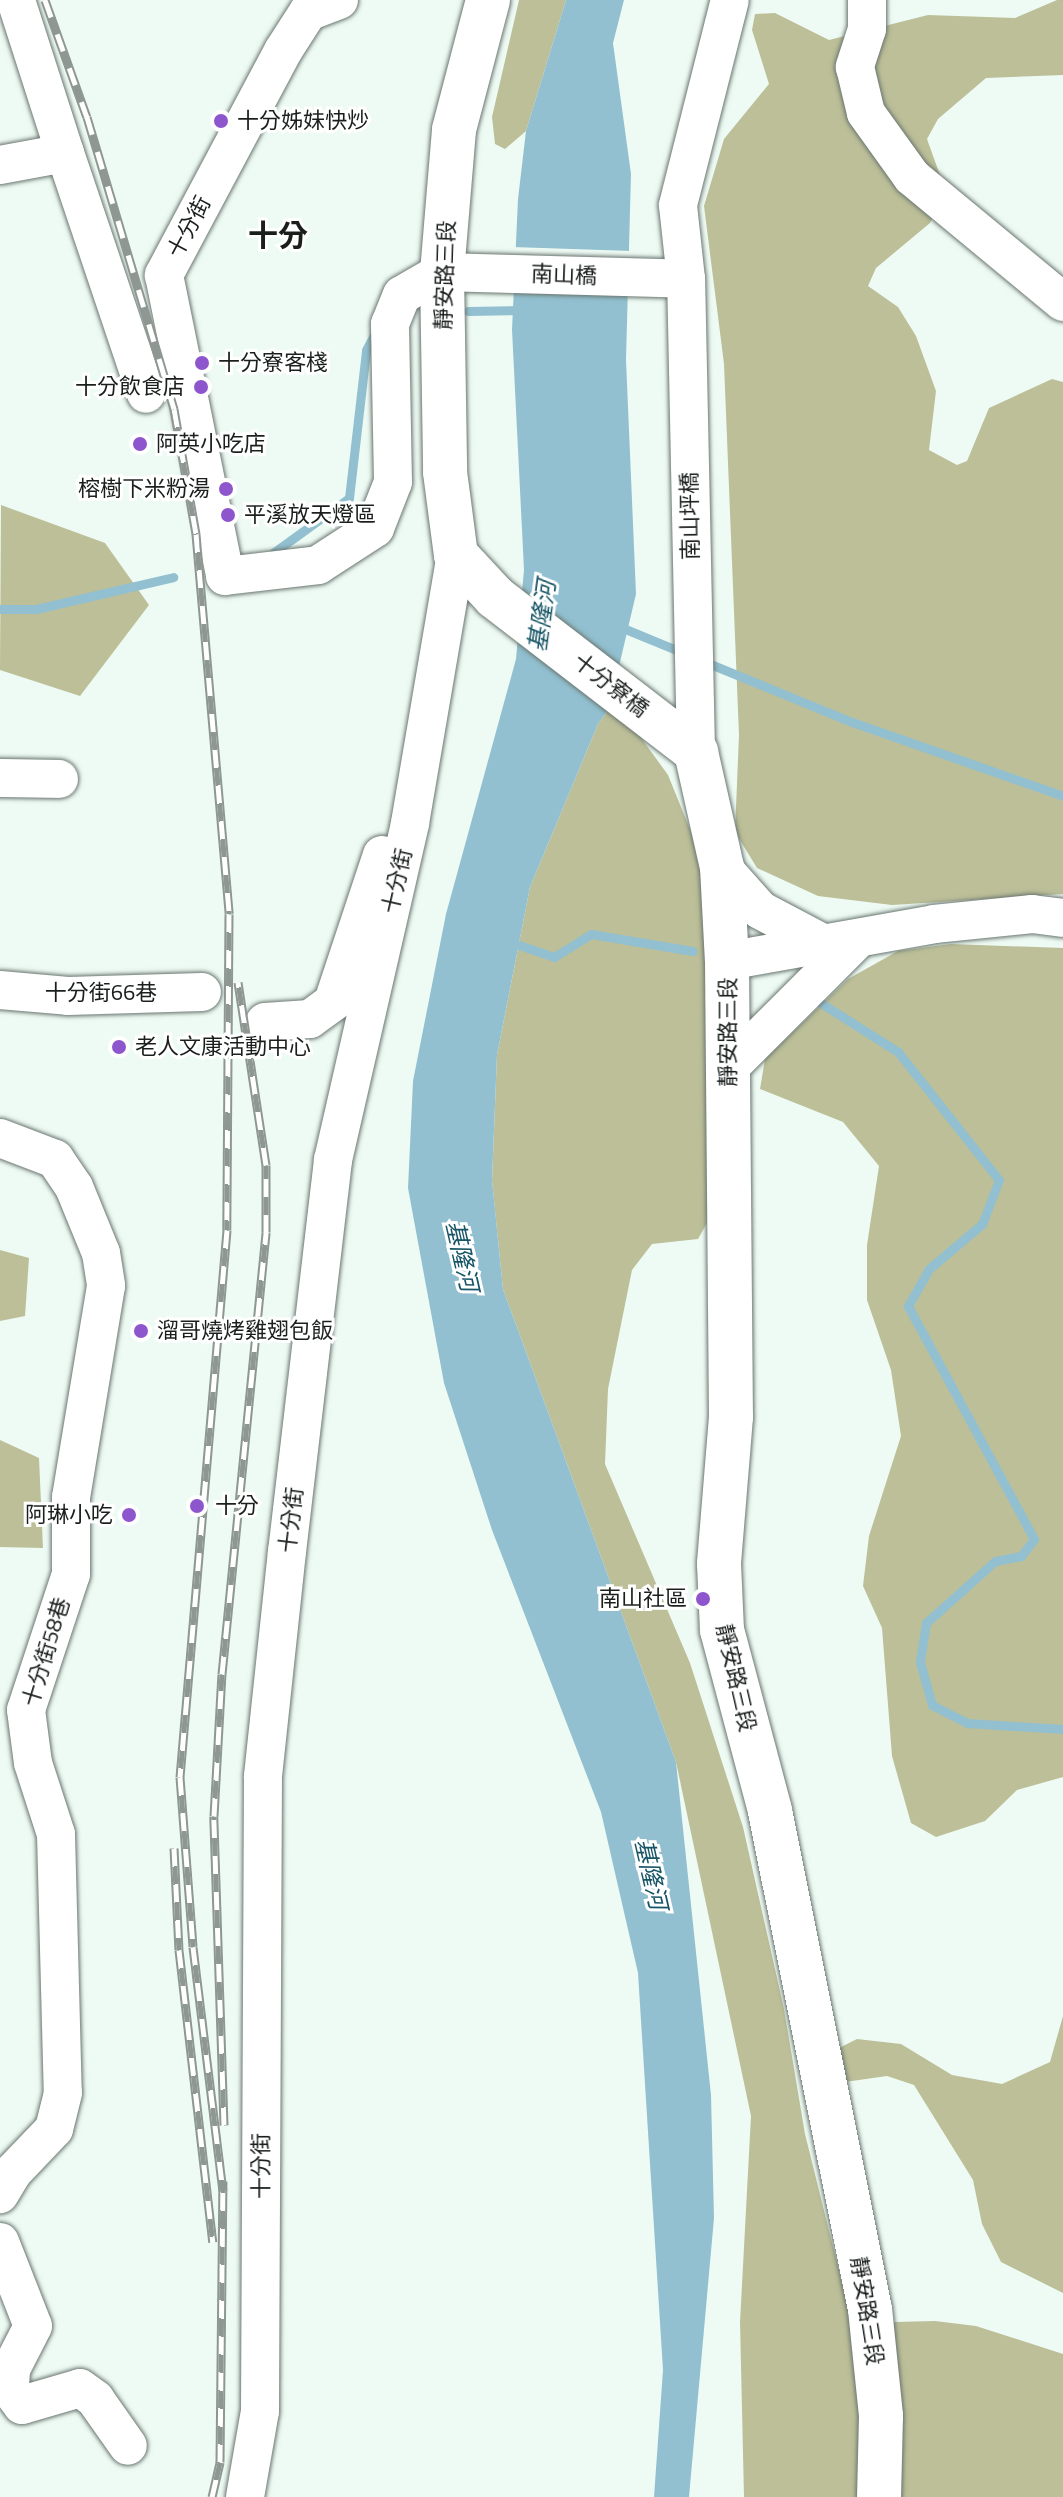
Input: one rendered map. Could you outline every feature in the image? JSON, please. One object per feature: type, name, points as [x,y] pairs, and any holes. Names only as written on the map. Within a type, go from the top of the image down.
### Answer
[{"type":"main road","name":"靜安路三段","points":[[456,555],[445,472],[442,272],[454,130],[488,0]]},
{"type":"main road","name":"十分寮橋","points":[[456,555],[495,597],[696,752]]},
{"type":"main road","name":"靜安路三段","points":[[696,752],[722,867],[727,961],[731,1417],[719,1564],[722,1630],[770,1811],[870,2309],[881,2416],[879,2497]]},
{"type":"street","points":[[16,0],[146,394]]},
{"type":"street","name":"十分街","points":[[339,0],[308,12],[283,51],[164,275],[225,576],[318,565],[375,528],[393,482],[390,324],[402,295],[442,272]]},
{"type":"street","name":"南山坪橋","points":[[696,752],[686,279],[678,205],[685,160],[730,0]]},
{"type":"street","points":[[867,0],[867,29],[855,67],[866,113],[912,177],[1063,302]]},
{"type":"street","points":[[0,165],[65,153]]},
{"type":"street","name":"南山橋","points":[[442,272],[686,279]]},
{"type":"street","name":"十分街","points":[[245,2497],[260,2411],[263,1776],[333,1160],[410,823],[456,555]]},
{"type":"street","points":[[0,778],[59,779]]},
{"type":"street","points":[[265,1022],[310,1019],[333,1002],[379,858],[410,823]]},
{"type":"street","points":[[722,867],[760,910],[842,942]]},
{"type":"street","points":[[727,961],[1004,916],[1063,918]]},
{"type":"street","points":[[728,1069],[842,942]]},
{"type":"street","name":"十分街66巷","points":[[0,990],[68,996],[202,992]]},
{"type":"street","name":"十分街58巷","points":[[0,1138],[55,1159],[74,1187],[101,1253],[106,1286],[71,1497],[71,1574],[26,1710],[33,1763],[56,1834],[63,2093],[54,2129],[13,2172],[0,2194]]},
{"type":"street","points":[[0,2242],[33,2326],[11,2369],[10,2389],[22,2405],[80,2388],[95,2399],[128,2446]]},
{"type":"green space","points":[[519,0],[566,0],[526,131],[505,149],[495,144],[492,117]]},
{"type":"green space","points":[[1063,0],[1063,75],[986,78],[938,119],[927,139],[946,192],[930,223],[876,268],[868,286],[898,307],[916,336],[936,391],[929,450],[957,465],[967,461],[989,408],[1052,379],[1063,382],[1063,894],[892,905],[818,896],[757,868],[735,832],[739,735],[724,364],[704,206],[724,139],[769,84],[752,30],[755,14],[775,13],[829,40],[928,15],[1015,18]]},
{"type":"green space","points":[[1,505],[105,543],[149,605],[80,696],[0,670]]},
{"type":"green space","points":[[609,709],[634,728],[668,775],[698,849],[715,936],[707,1223],[698,1239],[652,1244],[632,1270],[608,1389],[605,1464],[690,1663],[743,1827],[784,2009],[805,2134],[853,2327],[859,2333],[895,2322],[935,2321],[976,2326],[1063,2354],[1063,2497],[744,2497],[740,2322],[751,2116],[676,1762],[503,1289],[492,1181],[497,1055],[530,887],[598,724]]},
{"type":"green space","points":[[951,944],[1063,948],[1063,1777],[1017,1790],[985,1821],[936,1837],[911,1823],[892,1756],[882,1628],[863,1586],[869,1536],[901,1436],[891,1370],[867,1300],[867,1245],[879,1166],[843,1122],[760,1089],[765,1059],[848,979],[898,951]]},
{"type":"green space","points":[[0,1250],[29,1258],[25,1316],[0,1321]]},
{"type":"green space","points":[[0,1440],[39,1458],[43,1548],[0,1547]]},
{"type":"green space","points":[[1063,2016],[1063,2293],[1001,2262],[982,2224],[973,2180],[914,2085],[887,2076],[838,2083],[837,2049],[857,2039],[901,2044],[952,2075],[1002,2084],[1050,2062]]},
{"type":"water","name":"基隆河","points":[[566,0],[624,0],[613,43],[631,174],[626,360],[636,594],[609,709],[598,724],[530,887],[497,1055],[492,1180],[503,1289],[676,1762],[711,2095],[714,2218],[689,2497],[654,2497],[663,2370],[638,1973],[601,1812],[492,1530],[444,1383],[408,1188],[413,1081],[446,914],[516,659],[524,570],[512,330],[518,199],[526,131]]},
{"type":"pier","points":[[512,247],[632,251],[631,288],[510,285]]},
{"type":"waterway","points":[[468,311],[525,310]]},
{"type":"waterway","points":[[273,553],[349,498],[366,350],[376,331]]},
{"type":"waterway","points":[[0,609],[36,609],[173,577]]},
{"type":"waterway","points":[[618,626],[686,654]]},
{"type":"waterway","points":[[703,661],[852,722],[1063,796]]},
{"type":"waterway","points":[[507,941],[554,957],[591,934],[693,951]]},
{"type":"waterway","points":[[813,998],[898,1052],[999,1180],[982,1224],[929,1269],[908,1306],[1034,1539],[1021,1556],[995,1561],[926,1623],[920,1662],[932,1705],[967,1723],[1063,1729]]},
{"type":"railway","points":[[45,0],[87,117],[174,409],[196,534],[229,914],[227,1230],[180,1777],[193,1947],[223,2190]]},
{"type":"railway","points":[[224,2125],[214,1816],[222,1674],[266,1232],[266,1165],[238,982]]},
{"type":"railway","points":[[174,1848],[179,1950],[213,2242]]},
{"type":"railway","points":[[212,2497],[220,2462],[223,2181]]},
{"type":"place","name":"十分姊妹快炒","points":[[221,121]]},
{"type":"place","name":"十分寮客棧","points":[[202,363]]},
{"type":"place","name":"十分飲食店","points":[[201,387]]},
{"type":"place","name":"阿英小吃店","points":[[140,444]]},
{"type":"place","name":"榕樹下米粉湯","points":[[226,489]]},
{"type":"place","name":"平溪放天燈區","points":[[228,515]]},
{"type":"place","name":"老人文康活動中心","points":[[119,1047]]},
{"type":"place","name":"溜哥燒烤雞翅包飯","points":[[141,1331]]},
{"type":"place","name":"十分","points":[[197,1506]]},
{"type":"place","name":"阿琳小吃","points":[[129,1515]]},
{"type":"place","name":"南山社區","points":[[703,1599]]},
{"type":"district","name":"十分","points":[[278,235]]}]
